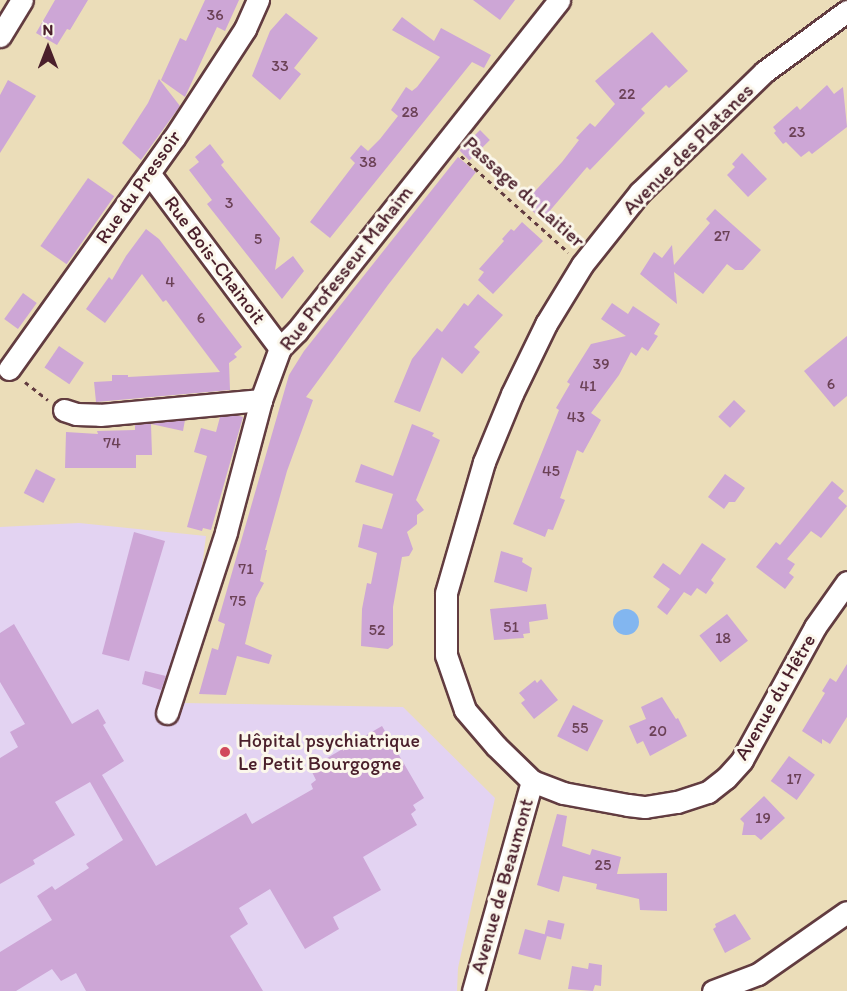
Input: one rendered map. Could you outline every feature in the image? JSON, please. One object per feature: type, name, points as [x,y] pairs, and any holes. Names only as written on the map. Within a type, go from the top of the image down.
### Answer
[{"type":"street","points":[[0,36],[22,0]]},
{"type":"street","name":"Rue du Pressoir","points":[[9,369],[149,173],[245,28],[258,0]]},
{"type":"street","name":"Rue Professeur Mahaim","points":[[167,713],[226,532],[261,400],[280,348],[297,331],[558,0]]},
{"type":"street","name":"Avenue des Platanes","points":[[584,798],[532,781],[496,746],[465,710],[446,655],[446,593],[484,462],[504,413],[546,324],[582,265],[640,192],[764,72],[847,11]]},
{"type":"street","name":"Rue Bois-Chainoit","points":[[149,173],[280,348]]},
{"type":"street","points":[[57,406],[76,414],[100,415],[261,400]]},
{"type":"street","name":"Avenue du Hêtre","points":[[584,798],[645,807],[676,802],[708,792],[726,778],[742,760],[815,627],[847,582]]},
{"type":"street","name":"Avenue de Beaumont","points":[[473,991],[532,781]]},
{"type":"street","points":[[713,991],[759,974],[847,912]]},
{"type":"path","name":"Passage du Laitier","points":[[446,142],[582,265]]},
{"type":"path","points":[[9,369],[57,406]]},
{"type":"shaded area","name":"Hôpital psychiatrique Le Petit Bourgogne","points":[[79,523],[206,536],[184,703],[403,707],[495,798],[458,968],[457,991],[0,991],[0,527]]},
{"type":"water","points":[[626,609],[635,613],[639,622],[635,631],[626,635],[617,631],[613,622],[617,613]]},
{"type":"building","points":[[55,0],[88,0],[70,30],[67,29],[57,45],[36,33]]},
{"type":"building","points":[[205,0],[239,0],[225,31],[217,27],[185,97],[161,80],[180,38],[186,41]]},
{"type":"building","points":[[473,0],[515,0],[500,20]]},
{"type":"building","points":[[286,13],[318,38],[294,68],[301,74],[280,100],[252,76],[270,31]]},
{"type":"building","points":[[402,17],[434,41],[441,28],[491,55],[484,68],[472,62],[330,238],[310,222],[355,163],[350,158],[361,145],[368,151],[380,139],[398,116],[391,110],[406,87],[412,91],[417,87],[440,57],[392,30]]},
{"type":"building","points":[[652,32],[688,71],[669,88],[666,85],[641,109],[645,113],[590,170],[587,167],[542,220],[524,203],[562,162],[579,140],[576,138],[590,123],[595,127],[615,104],[595,81]]},
{"type":"building","points":[[159,79],[180,106],[141,160],[122,143],[148,103]]},
{"type":"building","points":[[8,80],[36,96],[0,153],[0,95]]},
{"type":"building","points":[[827,85],[834,94],[843,87],[847,127],[812,154],[809,151],[801,157],[786,142],[783,144],[774,133],[776,131],[773,127],[797,106],[800,110]]},
{"type":"building","points":[[480,130],[490,140],[469,160],[459,151]]},
{"type":"building","points":[[210,144],[224,162],[221,165],[280,238],[275,270],[293,256],[304,271],[282,299],[207,204],[212,200],[189,170],[199,162],[195,157]]},
{"type":"building","points":[[742,153],[767,179],[748,197],[727,175],[735,167],[732,164]]},
{"type":"building","points":[[458,157],[476,172],[388,285],[306,397],[313,400],[287,471],[265,550],[267,550],[260,581],[264,583],[256,598],[245,644],[272,655],[269,664],[237,656],[226,695],[199,694],[212,648],[218,650],[225,624],[218,621],[289,375],[304,351]]},
{"type":"building","points":[[88,178],[114,196],[67,264],[40,246]]},
{"type":"building","points":[[715,209],[761,250],[743,270],[735,270],[727,264],[703,294],[674,272],[677,304],[640,274],[654,252],[662,258],[672,245],[674,265],[710,223],[706,219]]},
{"type":"building","points":[[522,222],[543,241],[493,294],[478,280],[484,272],[479,269],[504,241],[502,239],[511,229],[514,231]]},
{"type":"building","points":[[146,229],[159,239],[242,347],[234,354],[237,357],[229,363],[230,390],[96,402],[94,382],[112,381],[112,375],[128,375],[128,377],[220,372],[166,300],[163,302],[142,274],[105,323],[86,309],[109,277],[112,280]]},
{"type":"building","points":[[23,293],[37,303],[18,329],[4,319]]},
{"type":"building","points":[[478,294],[503,315],[474,347],[480,352],[462,374],[442,357],[420,412],[394,402],[412,359],[437,328],[442,332],[464,303],[468,306]]},
{"type":"building","points":[[612,303],[628,314],[633,306],[660,324],[654,334],[658,336],[648,351],[642,347],[636,356],[631,352],[619,375],[591,413],[601,420],[583,453],[577,450],[560,498],[565,500],[553,530],[548,529],[545,537],[513,524],[559,410],[556,408],[570,384],[567,382],[591,344],[626,336],[601,319]]},
{"type":"building","points":[[847,336],[847,396],[834,407],[804,371]]},
{"type":"building","points":[[59,346],[84,363],[69,384],[44,368]]},
{"type":"building","points":[[734,400],[746,411],[730,428],[718,417]]},
{"type":"building","points":[[236,415],[243,417],[211,530],[203,528],[202,531],[187,527],[207,456],[194,452],[201,428],[216,432],[220,417]]},
{"type":"building","points":[[185,420],[183,431],[151,424],[152,455],[136,455],[136,468],[65,468],[66,432],[98,434],[97,431],[135,430],[135,425]]},
{"type":"building","points":[[412,424],[434,433],[432,436],[440,440],[416,500],[424,510],[417,515],[417,524],[407,532],[413,549],[409,556],[402,557],[393,607],[393,645],[388,649],[361,646],[362,609],[367,583],[371,584],[377,553],[358,547],[363,524],[382,529],[393,494],[355,482],[361,464],[393,476]]},
{"type":"building","points":[[36,469],[56,479],[43,503],[24,493]]},
{"type":"building","points":[[725,474],[745,488],[735,502],[729,502],[724,509],[708,497]]},
{"type":"building","points":[[832,481],[844,491],[838,498],[847,506],[821,538],[811,531],[787,559],[795,564],[789,573],[794,577],[785,589],[756,567],[776,542],[780,545]]},
{"type":"building","points":[[134,532],[165,541],[129,661],[102,654]]},
{"type":"building","points":[[702,543],[726,559],[711,580],[714,583],[706,594],[697,588],[691,596],[684,592],[667,615],[657,607],[670,589],[653,577],[663,563],[680,575]]},
{"type":"building","points":[[501,551],[523,558],[522,562],[532,568],[527,592],[494,582]]},
{"type":"building","points":[[546,604],[548,619],[529,622],[530,633],[523,634],[524,638],[494,640],[490,609]]},
{"type":"building","points":[[727,614],[748,641],[720,662],[699,636]]},
{"type":"building","points":[[14,624],[72,724],[98,709],[106,723],[103,725],[124,761],[102,775],[156,866],[246,813],[252,824],[313,789],[311,784],[316,780],[310,768],[382,726],[424,798],[413,805],[416,810],[411,814],[417,825],[363,857],[381,890],[333,917],[339,929],[305,949],[270,889],[239,908],[248,924],[230,936],[263,991],[86,991],[76,973],[61,981],[52,969],[16,991],[0,991],[0,952],[52,920],[37,896],[52,886],[55,890],[89,868],[86,864],[123,840],[90,782],[55,802],[75,835],[33,860],[35,864],[0,884],[0,758],[18,747],[10,732],[25,724],[0,682],[0,633]]},
{"type":"building","points":[[847,664],[847,717],[830,744],[822,739],[822,744],[802,731],[825,693],[822,691],[830,678],[836,682]]},
{"type":"building","points":[[145,671],[166,676],[161,690],[142,684]]},
{"type":"building","points":[[541,679],[558,700],[534,719],[521,703],[525,700],[519,693],[535,680],[537,683]]},
{"type":"building","points":[[662,697],[676,719],[678,718],[687,736],[650,756],[643,741],[637,744],[629,726],[646,719],[641,707]]},
{"type":"building","points":[[573,705],[603,720],[587,752],[557,736]]},
{"type":"building","points":[[789,756],[815,775],[797,800],[771,781]]},
{"type":"building","points":[[764,796],[785,818],[761,840],[755,835],[742,835],[744,823],[740,819]]},
{"type":"building","points":[[557,814],[567,816],[562,846],[590,855],[592,849],[621,857],[617,874],[667,873],[667,911],[640,910],[639,899],[596,889],[597,884],[563,876],[559,892],[537,885]]},
{"type":"building","points":[[735,914],[751,939],[725,953],[713,929],[716,927],[715,924]]},
{"type":"building","points":[[548,920],[565,924],[561,939],[544,936]]},
{"type":"building","points":[[525,929],[547,935],[540,960],[518,954]]},
{"type":"building","points":[[589,963],[602,965],[601,986],[595,985],[593,991],[568,989],[572,966],[588,969]]},
{"type":"place","name":"Hôpital psychiatrique Le Petit Bourgogne","points":[[225,752]]}]
